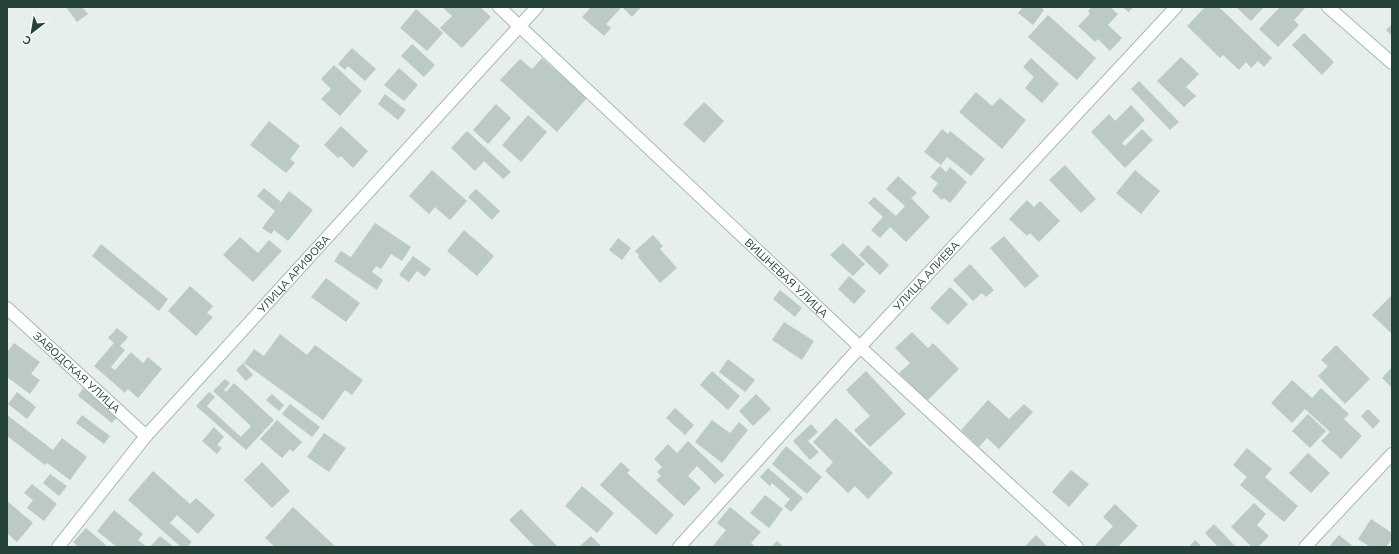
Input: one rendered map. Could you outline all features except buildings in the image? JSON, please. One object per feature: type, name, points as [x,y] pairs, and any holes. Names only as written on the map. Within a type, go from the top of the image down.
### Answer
[{"type":"street","name":"ВИШНЕВАЯ УЛИЦА","points":[[499,7],[860,347],[1077,547]]},
{"type":"street","name":"УЛИЦА АРИФОВА","points":[[58,547],[146,436],[537,7]]},
{"type":"street","name":"УЛИЦА АЛИЕВА","points":[[679,547],[860,347],[1176,7]]},
{"type":"street","points":[[1328,7],[1392,63]]},
{"type":"street","name":"ЗАВОДСКАЯ УЛИЦА","points":[[7,308],[146,436]]},
{"type":"street","points":[[1305,547],[1392,454]]}]
